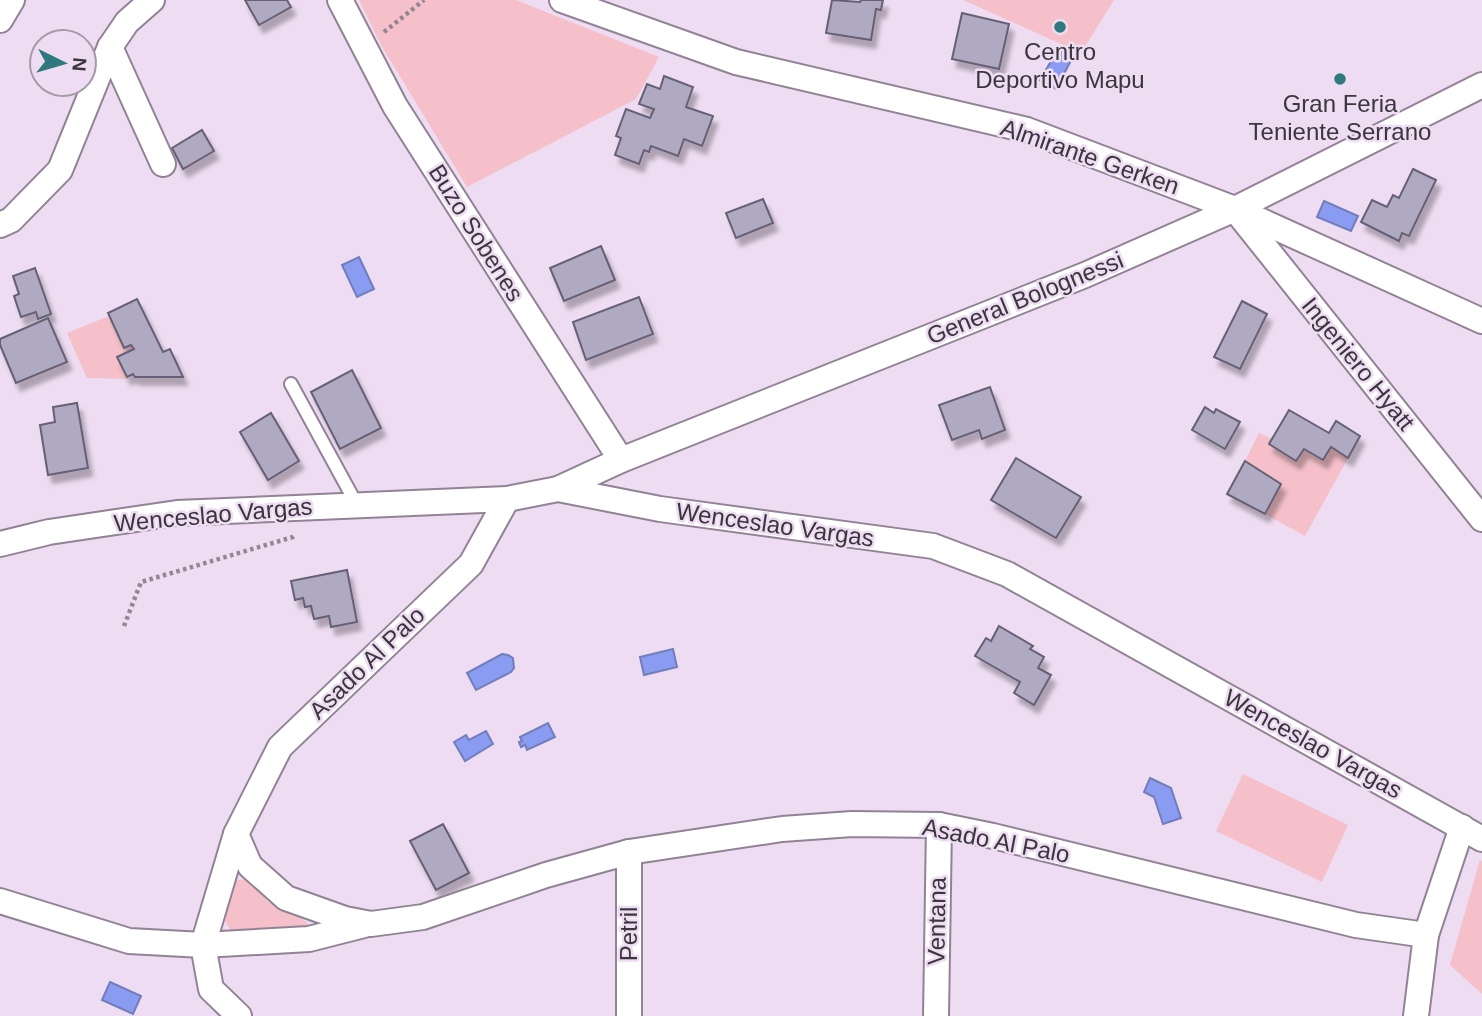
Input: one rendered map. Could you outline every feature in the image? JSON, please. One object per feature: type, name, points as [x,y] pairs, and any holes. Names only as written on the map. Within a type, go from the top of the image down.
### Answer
[{"type":"street","points":[[0,20],[12,0]]},
{"type":"street","points":[[0,225],[12,220],[60,170],[110,47],[127,22],[152,0]]},
{"type":"street","name":"Buzo Sobenes","points":[[340,0],[395,106],[621,460]]},
{"type":"street","name":"Almirante Gerken","points":[[562,0],[736,62],[1027,131],[1235,209],[1482,321]]},
{"type":"street","points":[[110,47],[163,164]]},
{"type":"street","name":"General Bolognessi","points":[[558,489],[621,460],[1085,275],[1235,209],[1482,85]]},
{"type":"street","name":"Ingeniero Hyatt","points":[[1235,209],[1482,519]]},
{"type":"street","name":"Wenceslao Vargas","points":[[0,544],[49,532],[177,513],[507,499],[558,489],[660,509],[933,546],[1007,574],[1472,833]]},
{"type":"street","name":"Asado Al Palo","points":[[203,945],[236,834],[279,747],[471,564],[507,499]]},
{"type":"street","name":"Asado Al Palo","points":[[0,901],[129,941],[203,945],[309,939],[371,923],[423,918],[546,875],[629,852],[782,829],[852,824],[939,825],[1356,925],[1426,935]]},
{"type":"street","name":"Ventana","points":[[936,1016],[939,825]]},
{"type":"street","points":[[1416,1016],[1426,935],[1472,833]]},
{"type":"street","name":"Asado Al Palo","points":[[236,834],[250,866],[286,898],[345,919],[371,923]]},
{"type":"street","name":"Petril","points":[[629,852],[629,1016]]},
{"type":"street","points":[[203,945],[211,989],[239,1016]]},
{"type":"lane","points":[[291,384],[357,505]]},
{"type":"path","points":[[363,47],[424,0]]},
{"type":"path","points":[[124,626],[141,582],[293,537],[317,506]]},
{"type":"shaded area","points":[[359,0],[516,0],[659,57],[636,99],[467,187],[381,45]]},
{"type":"shaded area","name":"Centro Deportivo Mapu","points":[[963,0],[1114,0],[1081,53]]},
{"type":"shaded area","points":[[109,316],[124,348],[131,345],[134,349],[117,358],[128,379],[87,378],[67,333]]},
{"type":"shaded area","points":[[1259,433],[1272,439],[1269,444],[1296,461],[1304,449],[1323,460],[1331,447],[1348,458],[1305,536],[1265,514],[1281,484],[1245,461]]},
{"type":"shaded area","points":[[1243,774],[1348,825],[1322,882],[1216,831]]},
{"type":"shaded area","points":[[1480,860],[1482,861],[1482,994],[1450,965]]},
{"type":"shaded area","points":[[247,879],[268,902],[300,917],[312,927],[231,931],[220,913],[235,880]]},
{"type":"water","points":[[1059,47],[1074,55],[1056,89],[1040,80]]},
{"type":"water","points":[[1324,201],[1358,216],[1351,231],[1317,217]]},
{"type":"water","points":[[359,257],[374,289],[357,297],[342,265]]},
{"type":"water","points":[[673,649],[677,667],[644,675],[640,657]]},
{"type":"water","points":[[502,654],[513,658],[514,668],[476,690],[467,673]]},
{"type":"water","points":[[548,723],[555,737],[527,750],[525,745],[521,747],[520,737]]},
{"type":"water","points":[[486,731],[493,744],[465,761],[454,742],[466,735],[469,740]]},
{"type":"water","points":[[1150,778],[1171,788],[1181,818],[1163,824],[1154,797],[1144,792]]},
{"type":"water","points":[[110,982],[141,996],[133,1014],[102,1000]]},
{"type":"building","points":[[245,0],[287,0],[291,7],[259,25]]},
{"type":"building","points":[[832,0],[883,0],[881,10],[876,9],[871,40],[826,33]]},
{"type":"building","points":[[962,13],[1009,24],[999,69],[952,59]]},
{"type":"building","points":[[664,76],[693,87],[686,107],[713,116],[702,146],[684,139],[678,156],[651,146],[649,152],[644,150],[639,164],[615,155],[621,138],[616,136],[626,109],[650,118],[654,109],[639,104],[647,84],[660,89]]},
{"type":"building","points":[[202,130],[214,151],[183,169],[172,148]]},
{"type":"building","points":[[1413,169],[1436,180],[1409,236],[1402,233],[1399,241],[1361,222],[1372,200],[1387,207],[1393,195],[1399,198]]},
{"type":"building","points":[[763,199],[773,223],[736,238],[726,213]]},
{"type":"building","points":[[601,246],[615,280],[564,301],[550,268]]},
{"type":"building","points":[[35,268],[51,314],[38,319],[36,312],[21,317],[14,296],[19,294],[13,276]]},
{"type":"building","points":[[639,297],[653,334],[586,360],[573,322]]},
{"type":"building","points":[[137,299],[163,352],[170,349],[183,377],[135,377],[133,374],[127,377],[117,357],[134,349],[131,345],[124,348],[108,313]]},
{"type":"building","points":[[1242,301],[1267,314],[1240,369],[1214,357]]},
{"type":"building","points":[[48,318],[67,362],[16,383],[0,339]]},
{"type":"building","points":[[352,370],[381,428],[340,449],[311,392]]},
{"type":"building","points":[[990,387],[1005,430],[982,439],[979,430],[952,440],[939,405]]},
{"type":"building","points":[[77,403],[88,468],[48,475],[40,425],[55,422],[53,407]]},
{"type":"building","points":[[1205,407],[1214,413],[1216,409],[1240,422],[1225,449],[1192,430]]},
{"type":"building","points":[[1289,410],[1329,433],[1336,421],[1360,436],[1348,458],[1331,447],[1323,460],[1304,449],[1296,461],[1269,444]]},
{"type":"building","points":[[271,413],[299,461],[268,480],[240,432]]},
{"type":"building","points":[[1016,458],[1081,497],[1056,538],[991,500]]},
{"type":"building","points":[[1245,461],[1281,484],[1265,514],[1227,494]]},
{"type":"building","points":[[347,570],[357,622],[331,627],[329,616],[314,619],[311,606],[305,607],[303,598],[295,600],[291,581]]},
{"type":"building","points":[[999,626],[1033,646],[1030,649],[1044,657],[1038,668],[1051,675],[1034,705],[1014,693],[1020,682],[975,656],[986,638],[991,641]]},
{"type":"building","points":[[443,824],[469,873],[436,890],[410,841]]},
{"type":"place","name":"Centro Deportivo Mapu","points":[[1060,27]]},
{"type":"place","name":"Gran Feria Teniente Serrano","points":[[1340,79]]}]
